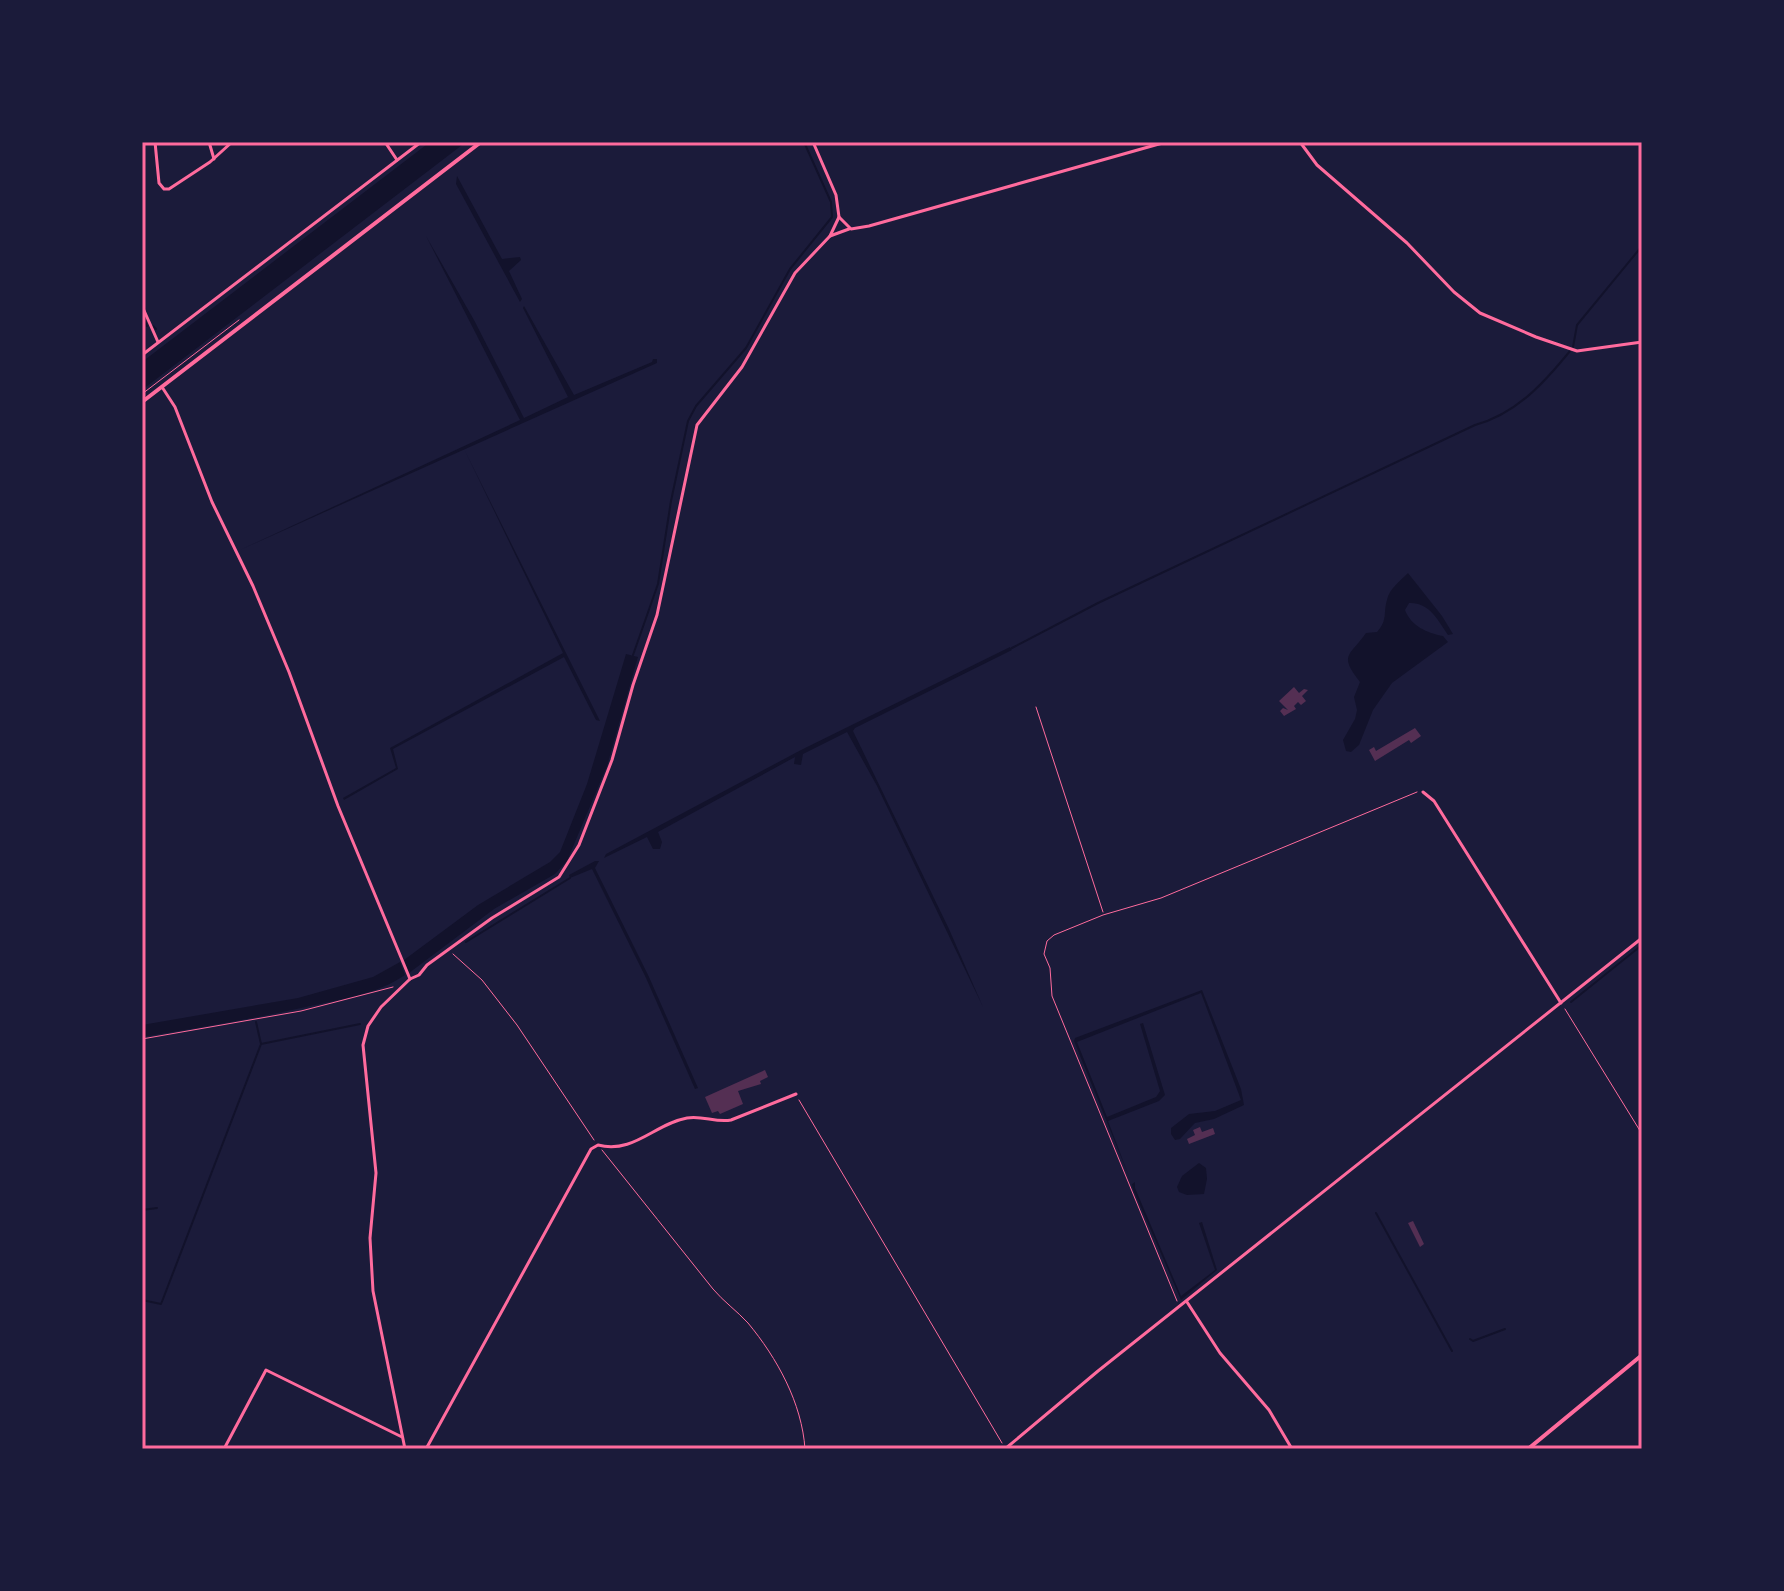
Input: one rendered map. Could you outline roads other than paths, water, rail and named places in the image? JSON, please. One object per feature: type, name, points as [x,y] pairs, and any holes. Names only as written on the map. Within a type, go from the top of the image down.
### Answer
[{"type":"street","points":[[155,142],[159,183],[164,189],[169,189],[214,159],[232,142]]},
{"type":"street","points":[[209,142],[214,159]]},
{"type":"street","points":[[385,142],[397,160]]},
{"type":"street","points":[[142,355],[421,142]]},
{"type":"street","points":[[142,402],[481,142]]},
{"type":"street","points":[[405,1449],[371,1277],[370,1238],[376,1173],[364,1034],[372,1019],[410,979],[419,975],[448,949],[559,877],[571,860],[596,806],[657,615],[697,425],[742,367],[795,273],[830,236],[839,217],[836,195],[813,142]]},
{"type":"street","points":[[830,236],[897,220],[1166,142]]},
{"type":"street","points":[[1300,142],[1317,165],[1407,243],[1454,292],[1480,313],[1577,351],[1642,342]]},
{"type":"street","points":[[839,217],[851,229]]},
{"type":"street","points":[[142,306],[158,342]]},
{"type":"street","points":[[162,387],[175,407],[212,502],[285,662],[338,806],[410,979]]},
{"type":"street","points":[[1423,792],[1434,801],[1561,1003]]},
{"type":"street","points":[[1005,1449],[1098,1371],[1642,938]]},
{"type":"street","points":[[426,1449],[591,1149],[598,1145],[611,1148],[625,1146],[688,1117],[720,1122],[731,1120],[796,1094]]},
{"type":"street","points":[[1187,1302],[1220,1353],[1269,1410],[1292,1449]]},
{"type":"street","points":[[1528,1449],[1642,1355]]},
{"type":"street","points":[[224,1449],[266,1370],[402,1437]]},
{"type":"waterway","points":[[633,655],[658,584],[688,421],[696,406],[746,348],[790,269],[832,217],[831,202],[804,142]]},
{"type":"waterway","points":[[1573,347],[1577,325],[1642,246]]},
{"type":"waterway","points":[[142,314],[147,326]]},
{"type":"waterway","points":[[153,326],[156,329]]},
{"type":"waterway","points":[[1012,648],[1098,603],[1490,420],[1528,396],[1570,351]]},
{"type":"waterway","points":[[466,942],[570,878]]},
{"type":"waterway","points":[[1571,1002],[1642,945]]},
{"type":"waterway","points":[[256,1022],[261,1044],[360,1024]]},
{"type":"waterway","points":[[142,1300],[161,1304],[261,1044]]},
{"type":"waterway","points":[[142,1210],[157,1208]]},
{"type":"waterway","points":[[1376,1213],[1452,1351]]},
{"type":"waterway","points":[[1470,1339],[1473,1341],[1505,1329]]}]
